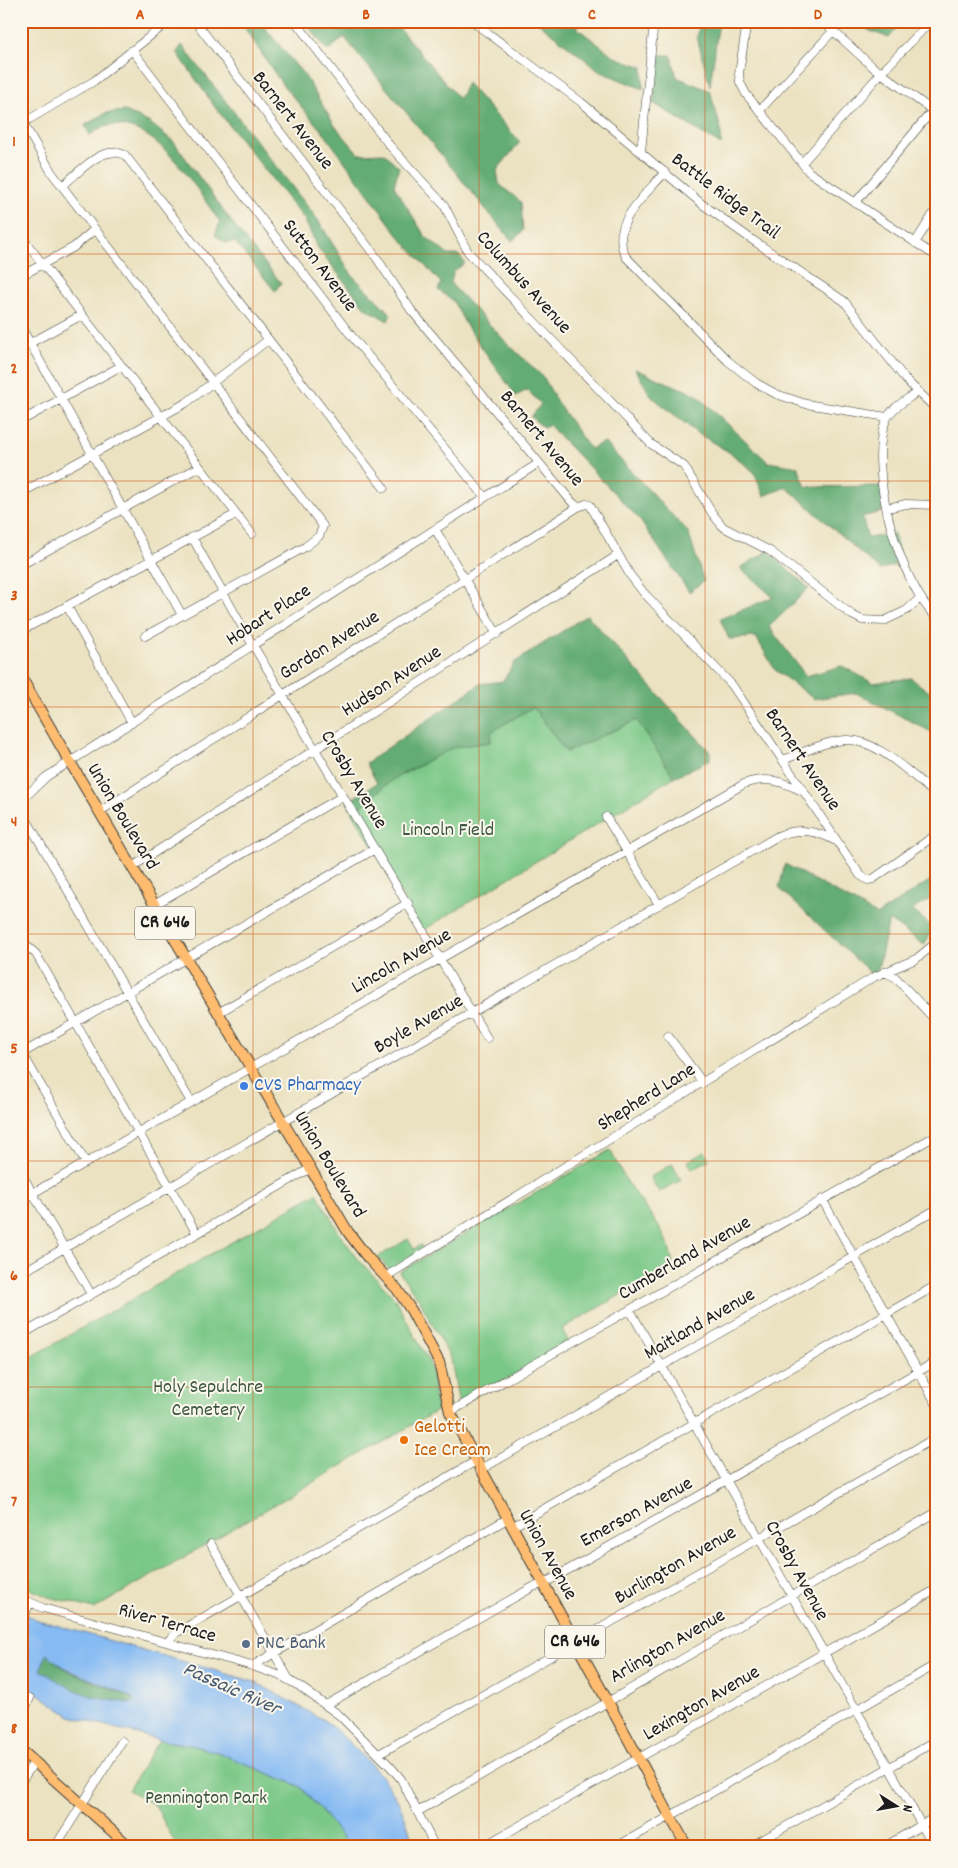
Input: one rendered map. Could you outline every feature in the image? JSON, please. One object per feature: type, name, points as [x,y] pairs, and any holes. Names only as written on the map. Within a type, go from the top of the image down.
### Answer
[{"type":"main road","name":"Union Boulevard","points":[[21,677],[132,868],[358,1246],[405,1301],[439,1362],[450,1412]]},
{"type":"main road","name":"Union Avenue","points":[[450,1412],[687,1847]]},
{"type":"main road","points":[[21,1750],[130,1847]]},
{"type":"street","points":[[145,636],[314,540],[322,532],[323,526],[315,513],[52,173],[22,121],[94,81],[169,21]]},
{"type":"street","name":"Barnert Avenue","points":[[195,21],[376,257],[411,310],[578,507],[586,504],[590,505],[618,556],[643,592],[732,685],[863,878],[873,879],[937,834]]},
{"type":"street","name":"Columbus Avenue","points":[[295,21],[390,146],[444,206],[468,252],[653,446],[684,466],[712,513],[723,527],[770,551],[852,616],[862,620],[884,621],[907,610],[920,598]]},
{"type":"street","points":[[641,152],[654,21]]},
{"type":"street","points":[[747,21],[739,74],[740,82],[746,94],[816,178],[937,257]]},
{"type":"street","points":[[822,21],[881,73],[934,113],[854,203]]},
{"type":"street","points":[[802,163],[881,73],[931,21]]},
{"type":"street","name":"Battle Ridge Trail","points":[[477,25],[581,102],[702,204],[750,240],[844,301],[917,392],[937,410]]},
{"type":"street","points":[[760,111],[833,31]]},
{"type":"street","name":"Sutton Avenue","points":[[132,50],[361,349],[485,497]]},
{"type":"street","points":[[62,186],[106,152],[116,152],[125,155],[384,488]]},
{"type":"street","points":[[665,172],[622,226],[621,244],[631,262],[728,361],[756,384],[776,394],[806,404],[887,417]]},
{"type":"street","points":[[915,243],[937,208]]},
{"type":"street","points":[[21,276],[74,247],[95,229]]},
{"type":"street","points":[[21,236],[252,534]]},
{"type":"street","points":[[21,348],[82,315]]},
{"type":"street","points":[[21,327],[121,509],[182,615]]},
{"type":"street","points":[[21,493],[186,403],[268,340]]},
{"type":"street","points":[[21,420],[121,366]]},
{"type":"street","points":[[917,392],[887,417],[884,425],[880,464],[888,508],[907,575],[920,598],[937,618]]},
{"type":"street","name":"Hobart Place","points":[[21,801],[46,777],[539,463]]},
{"type":"street","points":[[21,565],[199,467]]},
{"type":"street","points":[[888,508],[906,504],[937,505]]},
{"type":"street","name":"Gordon Avenue","points":[[99,812],[578,507]]},
{"type":"street","points":[[21,631],[236,514]]},
{"type":"street","points":[[435,529],[497,634]]},
{"type":"street","name":"Crosby Avenue","points":[[192,537],[253,645],[487,1038]]},
{"type":"street","name":"Hudson Avenue","points":[[132,868],[618,556]]},
{"type":"street","points":[[66,606],[132,723]]},
{"type":"street","points":[[783,760],[840,740],[860,741],[878,749],[937,795]]},
{"type":"street","name":"Lincoln Avenue","points":[[21,1200],[626,850],[744,784],[758,780],[773,780],[804,792]]},
{"type":"street","points":[[154,905],[343,796]]},
{"type":"street","points":[[21,810],[191,1102]]},
{"type":"street","points":[[606,817],[659,905]]},
{"type":"street","name":"Boyle Avenue","points":[[21,1274],[786,833],[812,831],[838,842]]},
{"type":"street","points":[[86,1163],[22,1053],[375,849]]},
{"type":"street","points":[[218,1013],[408,904]]},
{"type":"street","points":[[21,941],[36,954],[196,1234]]},
{"type":"street","name":"Shepherd Lane","points":[[385,1276],[884,972],[916,959],[937,942]]},
{"type":"street","points":[[884,972],[895,977],[937,1022]]},
{"type":"street","points":[[668,1036],[703,1082]]},
{"type":"street","name":"Cumberland Avenue","points":[[450,1412],[937,1135]]},
{"type":"street","points":[[21,1335],[311,1168]]},
{"type":"street","points":[[21,1173],[91,1294]]},
{"type":"street","points":[[822,1199],[885,1315],[937,1405]]},
{"type":"street","name":"Maitland Avenue","points":[[168,1641],[176,1633],[241,1596],[661,1366],[937,1209]]},
{"type":"street","points":[[252,1666],[510,1523],[694,1424],[937,1285]]},
{"type":"street","name":"Crosby Avenue","points":[[630,1310],[934,1847]]},
{"type":"street","name":"Emerson Avenue","points":[[326,1705],[937,1361]]},
{"type":"street","name":"Burlington Avenue","points":[[379,1754],[937,1437]]},
{"type":"street","name":"Arlington Avenue","points":[[417,1812],[937,1512]]},
{"type":"street","points":[[211,1544],[290,1681],[326,1705],[359,1733],[401,1779],[435,1847]]},
{"type":"street","name":"Lexington Avenue","points":[[482,1847],[937,1589]]},
{"type":"street","name":"River Terrace","points":[[21,1598],[29,1606],[168,1641],[252,1666],[290,1681]]},
{"type":"street","points":[[21,1622],[29,1606]]},
{"type":"street","points":[[616,1847],[937,1664]]},
{"type":"street","points":[[21,1717],[30,1698]]},
{"type":"street","points":[[750,1847],[937,1740]]},
{"type":"street","points":[[55,1847],[122,1741]]},
{"type":"street","points":[[21,1782],[34,1762]]},
{"type":"street","points":[[884,1847],[937,1816]]},
{"type":"green space","points":[[240,21],[260,22],[305,76],[335,126],[359,154],[384,153],[399,167],[394,186],[425,236],[448,255],[459,255],[465,263],[453,272],[451,284],[506,342],[544,378],[558,404],[590,449],[604,442],[688,532],[704,581],[689,592],[639,519],[549,425],[544,428],[531,417],[541,404],[527,390],[516,396],[466,325],[453,301],[438,290],[441,283],[401,239],[326,136],[282,84]]},
{"type":"green space","points":[[304,21],[393,21],[459,99],[467,83],[520,142],[497,170],[499,184],[521,202],[523,231],[512,241],[344,37],[328,51]]},
{"type":"green space","points":[[536,21],[582,21],[577,28],[615,57],[643,67],[643,89],[601,72]]},
{"type":"green space","points":[[700,21],[719,21],[710,86],[697,37]]},
{"type":"green space","points":[[859,21],[902,21],[889,38],[868,30]]},
{"type":"green space","points":[[182,45],[318,220],[352,275],[391,314],[388,321],[365,308],[318,248],[304,219],[214,106],[177,52]]},
{"type":"green space","points":[[659,55],[671,55],[677,77],[710,91],[721,129],[721,145],[653,103]]},
{"type":"green space","points":[[125,111],[150,123],[174,142],[236,228],[281,283],[275,291],[235,242],[226,243],[215,235],[220,222],[173,158],[158,144],[142,133],[125,126],[107,126],[100,128],[90,135],[85,125],[106,113]]},
{"type":"green space","points":[[937,314],[937,345],[931,318]]},
{"type":"green space","points":[[635,369],[697,395],[768,462],[798,467],[806,487],[881,486],[888,510],[862,517],[868,538],[894,533],[901,563],[880,570],[786,487],[764,496],[754,472],[732,454],[697,433],[651,396]]},
{"type":"green space","points":[[768,551],[809,588],[769,627],[806,676],[842,666],[873,683],[911,678],[937,698],[937,735],[856,693],[814,699],[775,670],[756,637],[729,639],[720,619],[773,597],[740,568]]},
{"type":"green space","points":[[587,615],[710,752],[710,760],[674,777],[637,720],[566,752],[533,707],[491,732],[491,742],[454,747],[393,779],[353,813],[347,802],[377,783],[366,763],[480,684],[503,681],[515,662]]},
{"type":"green space","name":"Lincoln Field","points":[[533,707],[566,752],[637,720],[674,777],[422,931],[353,813],[393,779],[421,765],[436,752],[491,732]]},
{"type":"green space","points":[[785,864],[877,915],[937,876],[937,895],[912,910],[934,928],[924,945],[889,920],[876,978],[779,888]]},
{"type":"green space","points":[[610,1150],[628,1183],[651,1215],[667,1242],[673,1264],[562,1329],[570,1344],[459,1405],[451,1359],[420,1301],[399,1272]]},
{"type":"green space","points":[[705,1152],[709,1160],[692,1169],[688,1161]]},
{"type":"green space","points":[[672,1164],[681,1180],[659,1192],[650,1177]]},
{"type":"green space","name":"Holy Sepulchre Cemetery","points":[[317,1193],[341,1236],[359,1260],[395,1299],[429,1362],[438,1410],[94,1609],[46,1596],[21,1585],[21,1363]]},
{"type":"green space","points":[[408,1239],[414,1249],[421,1245],[425,1251],[390,1270],[378,1257]]},
{"type":"green space","points":[[47,1654],[77,1675],[135,1700],[133,1703],[101,1700],[72,1690],[40,1670]]},
{"type":"green space","name":"Pennington Park","points":[[159,1740],[217,1752],[299,1786],[322,1811],[349,1847],[177,1847],[155,1805],[128,1790]]},
{"type":"water","name":"Passaic River","points":[[21,1613],[38,1620],[255,1682],[331,1725],[365,1759],[389,1786],[398,1802],[414,1847],[349,1847],[322,1811],[299,1786],[217,1752],[159,1740],[70,1716],[21,1682]],"holes":[[[47,1654],[67,1669],[123,1693],[134,1699],[133,1703],[84,1694],[40,1670]]]},
{"type":"place","name":"CVS Pharmacy","points":[[244,1086]]},
{"type":"place","name":"Gelotti Ice Cream","points":[[404,1440]]},
{"type":"place","name":"PNC Bank","points":[[246,1644]]}]
